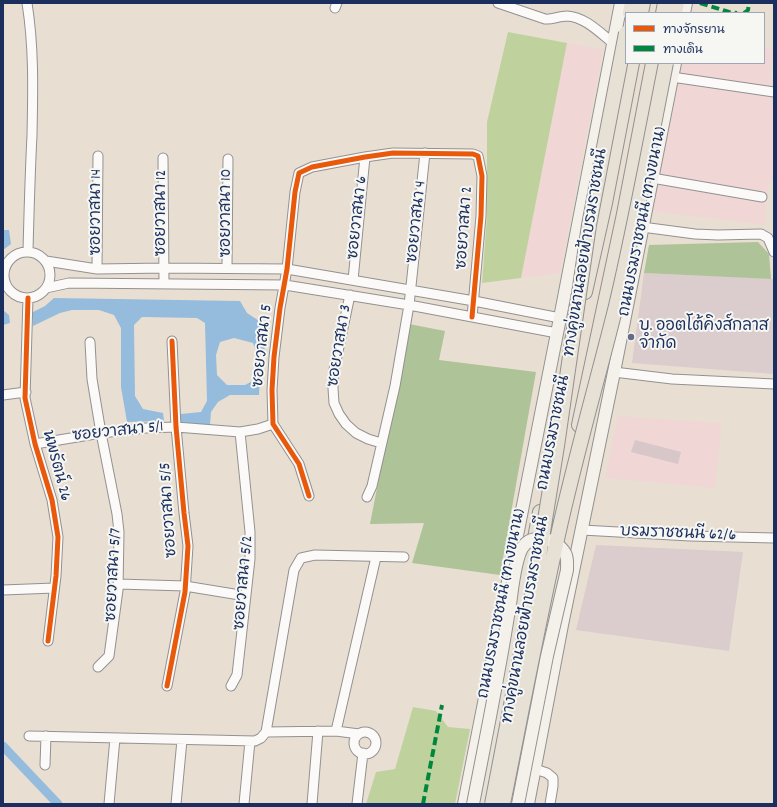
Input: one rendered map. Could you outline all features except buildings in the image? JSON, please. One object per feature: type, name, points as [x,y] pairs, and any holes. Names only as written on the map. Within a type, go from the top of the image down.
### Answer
[{"type":"main road","name":"ถนนบรมราชชนนี (ทางขนาน)","points":[[464,804],[560,318],[620,3]]},
{"type":"main road","name":"ทางคู่ขนานลอยฟ้าบรมราชชนนี","points":[[492,804],[536,575],[556,454],[589,225],[625,38]]},
{"type":"main road","name":"ถนนบรมราชชนนี","points":[[484,804],[559,412],[604,203],[632,64]]},
{"type":"main road","name":"ถนนบรมราชชนนี","points":[[509,804],[582,411],[624,214],[653,64]]},
{"type":"main road","name":"ทางคู่ขนานลอยฟ้าบรมราชชนนี","points":[[503,804],[556,541],[583,429],[616,305],[640,196],[666,64]]},
{"type":"main road","name":"ถนนบรมราชชนนี (ทางขนาน)","points":[[528,804],[560,633],[614,372],[675,64]]},
{"type":"main road","points":[[473,804],[519,555],[523,547],[528,542],[537,539],[544,539],[553,541],[559,545],[568,560],[547,656],[518,804]]},
{"type":"street","points":[[27,3],[32,49],[33,79],[28,251]]},
{"type":"street","points":[[498,3],[545,19],[566,16],[575,17],[591,25],[613,43]]},
{"type":"street","points":[[672,77],[774,92]]},
{"type":"street","points":[[365,157],[393,153],[425,153]]},
{"type":"street","name":"ซอยวาสนา 2","points":[[425,153],[473,154],[478,156],[482,176],[482,216],[472,317]]},
{"type":"street","name":"ซอยวาสนา 4","points":[[367,497],[372,486],[395,386],[410,291],[425,153]]},
{"type":"street","name":"ซอยวาสนา 14","points":[[97,269],[98,156]]},
{"type":"street","name":"ซอยวาสนา 5","points":[[273,424],[272,390],[274,357],[280,308],[285,285],[295,192],[299,173],[312,167],[365,157]]},
{"type":"street","name":"ซอยวาสนา 6","points":[[353,280],[365,157]]},
{"type":"street","name":"ซอยวาสนา 12","points":[[163,158],[164,284]]},
{"type":"street","name":"ซอยวาสนา 10","points":[[228,159],[228,268]]},
{"type":"street","points":[[652,178],[762,197]]},
{"type":"street","points":[[642,227],[695,234],[761,234],[768,238],[774,252]]},
{"type":"street","points":[[28,251],[41,256],[46,261],[50,275],[46,288],[40,293],[28,298],[20,297],[9,289],[4,273],[8,261],[21,252],[28,251]]},
{"type":"street","points":[[46,261],[97,269],[287,269],[474,301],[560,318]]},
{"type":"street","points":[[46,288],[69,283],[285,285],[408,305],[557,333]]},
{"type":"street","name":"ซอยวาสนา 3","points":[[350,295],[334,370],[334,403],[346,424],[356,433],[368,439],[382,443]]},
{"type":"street","name":"นพรัตน์ 26","points":[[28,298],[26,398],[35,444],[52,500],[58,537],[56,576],[48,641]]},
{"type":"street","name":"ซอยวาสนา 5/5","points":[[167,686],[185,592],[188,546],[176,427],[172,341]]},
{"type":"street","name":"ซอยวาสนา 5/7","points":[[90,342],[92,379],[101,433],[118,514],[119,532],[118,584],[109,656],[98,667]]},
{"type":"street","points":[[614,372],[672,379],[774,384]]},
{"type":"street","points":[[3,395],[26,392]]},
{"type":"street","points":[[273,424],[299,464],[309,496]]},
{"type":"street","name":"ซอยวาสนา 5/1","points":[[35,444],[101,433],[146,428],[176,427],[240,432],[258,429],[273,424]]},
{"type":"street","name":"ซอยวาสนา 5/2","points":[[231,686],[237,675],[250,559],[250,532],[240,432]]},
{"type":"street","name":"บรมราชชนนี 62/6","points":[[582,530],[690,536],[774,538]]},
{"type":"street","points":[[29,736],[182,740],[259,740],[266,732],[294,570],[301,558],[315,555],[404,557]]},
{"type":"street","points":[[336,731],[376,557]]},
{"type":"street","points":[[118,584],[185,586],[246,596]]},
{"type":"street","points":[[3,590],[54,588]]},
{"type":"street","points":[[312,804],[318,731]]},
{"type":"street","points":[[266,732],[336,731],[359,734],[362,732],[369,733],[376,741],[373,750],[366,754],[357,750],[354,743],[359,734]]},
{"type":"street","points":[[45,765],[46,736]]},
{"type":"street","points":[[109,804],[115,738]]},
{"type":"street","points":[[176,804],[182,740]]},
{"type":"street","points":[[244,804],[250,741]]},
{"type":"street","points":[[356,804],[363,753]]},
{"type":"street","points":[[535,769],[547,773],[553,778],[550,804]]},
{"type":"shaded area","points":[[567,43],[603,50],[560,273],[521,278]]},
{"type":"shaded area","points":[[765,47],[774,51],[770,90],[774,90],[774,181],[769,181],[765,225],[657,212],[649,209],[679,64],[765,64]]},
{"type":"shaded area","points":[[644,273],[774,279],[774,374],[632,363]]},
{"type":"shaded area","points":[[618,416],[722,423],[715,488],[605,478]]},
{"type":"shaded area","points":[[596,545],[743,552],[729,651],[576,630]]},
{"type":"green space","points":[[508,32],[567,43],[521,278],[482,283],[487,217],[487,122]]},
{"type":"green space","points":[[758,242],[769,254],[771,279],[644,273],[649,245]]},
{"type":"green space","points":[[409,324],[445,331],[439,360],[536,372],[500,575],[412,563],[424,523],[370,524]]},
{"type":"green space","points":[[413,707],[436,711],[448,727],[470,729],[455,804],[366,804],[376,772],[395,769]]},
{"type":"water","points":[[3,230],[9,230],[11,244],[3,250]]},
{"type":"water","points":[[54,298],[240,301],[247,313],[267,326],[264,353],[256,352],[253,343],[234,338],[220,342],[216,355],[217,375],[227,385],[245,385],[260,377],[259,395],[230,395],[218,402],[211,412],[210,425],[180,422],[181,414],[201,412],[207,401],[205,323],[197,318],[142,317],[134,325],[135,396],[143,409],[163,413],[164,421],[127,422],[121,387],[121,328],[114,315],[99,310],[72,310],[60,313],[33,326],[33,312],[45,306]]},
{"type":"water","points":[[3,310],[9,315],[10,323],[3,325]]},
{"type":"waterway","points":[[3,746],[58,804]]},
{"type":"marked path","points":[[700,3],[729,12]]},
{"type":"marked path","points":[[745,12],[748,10],[749,3]]},
{"type":"marked path","points":[[423,804],[442,705]]},
{"type":"cycle path","points":[[309,496],[299,464],[273,424],[272,390],[274,357],[280,308],[287,269],[295,192],[299,173],[312,167],[393,153],[473,154],[478,156],[482,176],[481,216],[472,317]]},
{"type":"cycle path","points":[[28,298],[25,398],[35,444],[52,500],[58,537],[56,576],[48,641]]},
{"type":"cycle path","points":[[167,686],[185,592],[188,546],[176,427],[172,341]]},
{"type":"place","name":"บ. ออตโต้คิงส์กลาส จำกัด","points":[[631,337]]}]
